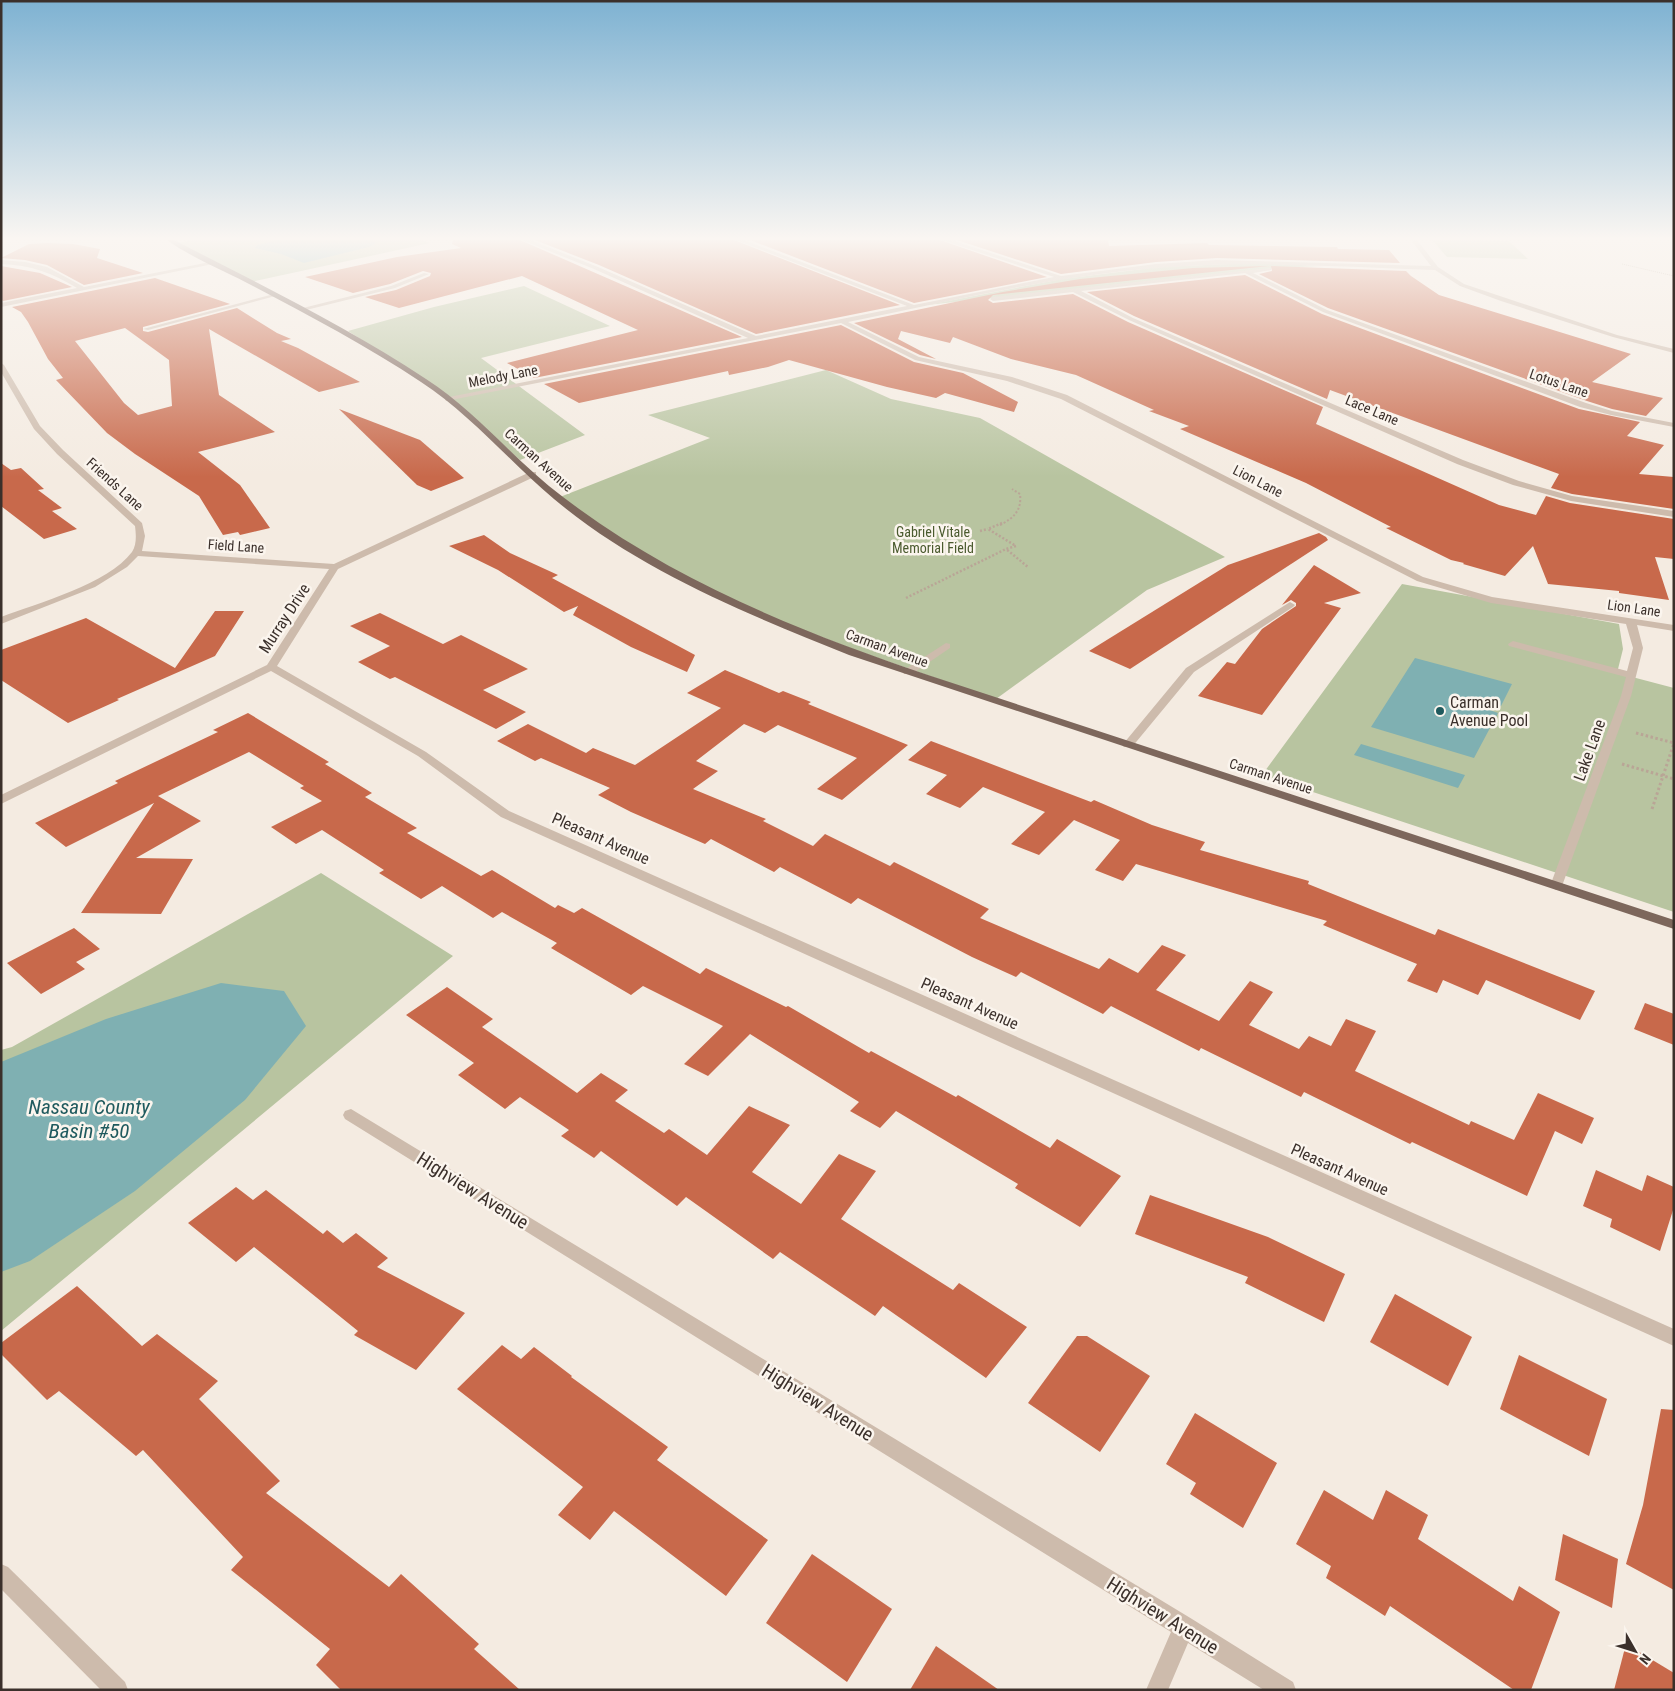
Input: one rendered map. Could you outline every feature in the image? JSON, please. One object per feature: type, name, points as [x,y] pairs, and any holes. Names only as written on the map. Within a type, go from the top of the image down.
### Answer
[{"type":"main road","name":"Carman Avenue","points":[[320,319],[403,366],[449,399],[558,498],[617,540],[680,577],[766,618],[908,672],[1674,925]]},
{"type":"street","points":[[146,329],[185,319]]},
{"type":"street","points":[[711,319],[754,338]]},
{"type":"street","name":"Melody Lane","points":[[449,399],[853,319]]},
{"type":"street","name":"Lace Lane","points":[[1131,319],[1460,462],[1516,483],[1572,498],[1674,514]]},
{"type":"street","name":"Lotus Lane","points":[[1346,319],[1550,394],[1610,413],[1674,425]]},
{"type":"street","points":[[1562,319],[1615,336],[1674,350]]},
{"type":"street","name":"Lion Lane","points":[[842,321],[894,349],[917,358],[1009,379],[1064,397],[1420,579],[1490,600],[1674,628]]},
{"type":"street","name":"Friends Lane","points":[[1,365],[37,427],[60,452],[140,525],[142,538],[136,553]]},
{"type":"street","points":[[335,567],[533,474]]},
{"type":"street","points":[[1,621],[97,582],[122,566],[136,553]]},
{"type":"street","name":"Field Lane","points":[[136,553],[335,567]]},
{"type":"street","name":"Murray Drive","points":[[1,800],[271,667],[335,567]]},
{"type":"street","points":[[1128,745],[1190,670],[1290,605]]},
{"type":"street","name":"Lake Lane","points":[[1556,886],[1631,675],[1638,648],[1631,622]]},
{"type":"street","points":[[1513,644],[1631,675]]},
{"type":"street","points":[[908,672],[946,646]]},
{"type":"street","name":"Pleasant Avenue","points":[[271,667],[422,754],[505,814],[1674,1338]]},
{"type":"street","name":"Highview Avenue","points":[[351,1116],[1285,1690]]},
{"type":"street","points":[[1,1574],[117,1690]]},
{"type":"street","points":[[1157,1690],[1184,1627]]},
{"type":"path","points":[[980,531],[1015,516],[1021,507],[1020,494],[1012,488]]},
{"type":"path","points":[[906,598],[1006,549],[1016,546],[988,529]]},
{"type":"path","points":[[1006,549],[1028,567]]},
{"type":"path","points":[[1614,727],[1674,743],[1652,809]]},
{"type":"path","points":[[1603,758],[1674,779]]},
{"type":"green space","points":[[391,319],[595,319],[610,326],[481,358],[585,435],[520,460],[449,396],[348,331]]},
{"type":"green space","name":"Gabriel Vitale Memorial Field","points":[[826,370],[891,399],[980,418],[1225,557],[1147,590],[996,699],[858,651],[767,616],[680,574],[616,537],[560,497],[710,438],[648,415]]},
{"type":"green space","points":[[1402,584],[1619,624],[1623,649],[1617,673],[1674,688],[1674,912],[1262,775]]},
{"type":"green space","points":[[321,873],[453,956],[1,1331],[1,1050],[12,1047]]},
{"type":"water","points":[[1415,658],[1512,684],[1501,706],[1481,701],[1478,706],[1498,713],[1474,758],[1371,727]]},
{"type":"water","points":[[1361,744],[1465,775],[1458,788],[1354,755]]},
{"type":"water","name":"Nassau County Basin #50","points":[[221,983],[284,991],[306,1026],[245,1100],[135,1191],[30,1261],[1,1272],[1,1062],[106,1019]]},
{"type":"building","points":[[26,319],[174,319],[143,327],[143,331],[148,332],[197,319],[254,319],[291,339],[281,341],[298,348],[360,382],[319,392],[209,329],[219,395],[275,432],[198,452],[240,485],[270,528],[240,535],[238,532],[223,535],[199,496],[135,454],[107,433],[56,380],[63,378],[48,359]],"holes":[[[125,328],[169,360],[172,406],[138,415],[124,403],[75,341]]]},
{"type":"building","points":[[614,319],[701,319],[742,337],[534,378],[507,363],[638,330]]},
{"type":"building","points":[[722,319],[831,319],[756,334]]},
{"type":"building","points":[[874,319],[1122,319],[1323,407],[1316,424],[1499,505],[1536,515],[1546,496],[1570,503],[1674,519],[1674,559],[1655,557],[1669,600],[1619,593],[1619,591],[1548,584],[1533,546],[1505,576],[1451,560],[1386,528],[1391,527],[1306,483],[1180,429],[1189,426],[1149,411],[1154,410],[1076,375],[1011,359],[953,337],[950,343],[901,331],[898,339],[936,359],[920,355],[854,323]]},
{"type":"building","points":[[1141,319],[1335,319],[1579,409],[1640,422],[1627,436],[1664,445],[1639,474],[1674,477],[1674,509],[1572,494],[1551,488],[1559,474],[1330,390],[1327,399]]},
{"type":"building","points":[[1358,319],[1517,319],[1631,354],[1592,382],[1663,398],[1646,416],[1612,409]]},
{"type":"building","points":[[841,325],[914,362],[963,373],[1018,402],[1014,412],[945,393],[936,398],[887,387],[789,360],[768,367],[729,375],[728,371],[579,403],[544,384]]},
{"type":"building","points":[[339,409],[420,440],[464,478],[431,491],[417,485]]},
{"type":"building","points":[[1,463],[11,470],[21,468],[44,489],[38,490],[62,508],[52,511],[77,529],[44,539],[1,506]]},
{"type":"building","points":[[1319,533],[1328,540],[1130,669],[1089,651],[1228,565]]},
{"type":"building","points":[[484,535],[510,553],[558,575],[552,578],[695,655],[687,672],[631,647],[573,615],[578,606],[564,612],[498,570],[449,546]]},
{"type":"building","points":[[1314,565],[1361,593],[1324,603],[1341,608],[1262,715],[1198,696],[1227,662],[1235,664],[1262,629],[1296,606],[1296,603],[1291,600],[1282,605]]},
{"type":"building","points":[[215,611],[244,611],[215,656],[117,699],[119,700],[68,723],[1,680],[1,650],[86,618],[175,668]]},
{"type":"building","points":[[380,613],[443,644],[461,635],[528,669],[483,690],[526,712],[496,729],[395,677],[390,679],[358,662],[390,646],[350,626]]},
{"type":"building","points":[[725,670],[779,693],[783,691],[811,702],[808,704],[908,745],[842,800],[817,789],[857,758],[778,725],[765,733],[744,724],[696,761],[718,771],[693,789],[766,819],[763,821],[813,846],[825,834],[890,866],[894,862],[989,909],[980,918],[1099,969],[1109,958],[1138,973],[1162,945],[1186,955],[1156,990],[1219,1021],[1250,981],[1273,992],[1249,1025],[1299,1049],[1309,1036],[1331,1046],[1346,1019],[1376,1031],[1355,1071],[1469,1125],[1471,1121],[1514,1140],[1538,1093],[1594,1118],[1582,1144],[1555,1131],[1527,1196],[1412,1142],[1410,1144],[1304,1092],[1301,1097],[1201,1048],[1199,1051],[1111,1006],[1103,1014],[1021,972],[1016,977],[972,957],[858,898],[851,904],[780,867],[774,872],[711,839],[705,844],[631,812],[598,795],[610,788],[541,758],[535,761],[497,741],[528,724],[586,753],[593,748],[635,765],[721,708],[687,693]]},
{"type":"building","points":[[248,713],[329,762],[325,764],[372,793],[365,797],[417,828],[407,833],[481,876],[492,870],[555,908],[558,905],[574,913],[582,908],[700,974],[706,968],[786,1007],[788,1006],[869,1053],[871,1051],[956,1097],[958,1095],[1050,1148],[1057,1139],[1121,1176],[1080,1227],[1015,1188],[1018,1184],[896,1111],[880,1128],[850,1111],[859,1102],[750,1034],[708,1076],[684,1064],[723,1026],[643,986],[631,995],[551,948],[557,943],[502,912],[493,918],[442,886],[421,899],[379,873],[384,870],[322,830],[296,844],[271,827],[322,801],[300,788],[304,786],[249,752],[158,796],[201,821],[136,858],[193,859],[161,914],[81,913],[154,803],[66,847],[35,823],[118,783],[115,781],[218,732],[213,730]]},
{"type":"building","points":[[931,741],[1091,802],[1094,800],[1152,825],[1205,842],[1200,850],[1309,881],[1308,884],[1435,935],[1438,929],[1595,991],[1580,1020],[1486,980],[1478,995],[1443,980],[1437,993],[1407,981],[1417,964],[1323,925],[1327,921],[1136,864],[1123,881],[1095,870],[1120,840],[1074,820],[1039,855],[1011,844],[1045,812],[983,787],[960,808],[926,794],[947,775],[908,760]]},
{"type":"building","points":[[74,928],[100,949],[76,962],[85,969],[41,994],[7,963]]},
{"type":"building","points":[[447,987],[493,1019],[482,1027],[577,1093],[601,1073],[628,1090],[615,1101],[664,1133],[669,1129],[707,1155],[749,1106],[790,1125],[752,1172],[801,1204],[839,1154],[876,1171],[841,1219],[953,1290],[959,1283],[1027,1327],[986,1378],[883,1306],[875,1316],[780,1252],[773,1259],[686,1197],[677,1206],[601,1151],[594,1158],[561,1136],[569,1130],[520,1097],[505,1109],[458,1075],[474,1063],[406,1015]]},
{"type":"building","points":[[1645,1003],[1674,1014],[1674,1045],[1634,1029]]},
{"type":"building","points":[[1596,1170],[1642,1191],[1647,1175],[1674,1187],[1674,1207],[1660,1251],[1610,1227],[1612,1219],[1583,1206]]},
{"type":"building","points":[[236,1187],[253,1200],[266,1190],[323,1234],[327,1230],[343,1243],[356,1233],[388,1258],[377,1267],[465,1313],[416,1370],[354,1335],[358,1331],[254,1247],[236,1262],[188,1223]]},
{"type":"building","points":[[1150,1195],[1268,1237],[1345,1274],[1324,1322],[1245,1283],[1248,1277],[1135,1234]]},
{"type":"building","points":[[77,1286],[142,1346],[157,1334],[218,1381],[199,1399],[280,1481],[266,1493],[389,1587],[401,1574],[479,1644],[474,1649],[520,1690],[341,1690],[316,1665],[330,1649],[231,1570],[243,1557],[143,1450],[136,1456],[59,1391],[47,1400],[1,1354],[1,1343]]},
{"type":"building","points":[[1395,1294],[1472,1337],[1448,1386],[1370,1342]]},
{"type":"building","points":[[1077,1336],[1087,1336],[1150,1376],[1100,1452],[1028,1403]]},
{"type":"building","points":[[502,1345],[521,1359],[534,1347],[571,1377],[668,1447],[657,1460],[768,1540],[726,1596],[614,1511],[590,1540],[558,1515],[583,1487],[457,1389]]},
{"type":"building","points":[[1519,1355],[1607,1399],[1589,1456],[1500,1409]]},
{"type":"building","points":[[1661,1409],[1674,1410],[1674,1590],[1626,1564],[1643,1505]]},
{"type":"building","points":[[1195,1413],[1277,1463],[1243,1528],[1190,1494],[1196,1483],[1166,1464]]},
{"type":"building","points":[[1324,1490],[1373,1520],[1386,1490],[1428,1515],[1418,1539],[1513,1601],[1519,1586],[1560,1612],[1531,1690],[1514,1690],[1390,1606],[1385,1616],[1326,1578],[1331,1566],[1296,1544]]},
{"type":"building","points":[[1563,1534],[1618,1559],[1612,1608],[1555,1580]]},
{"type":"building","points":[[812,1554],[892,1609],[847,1682],[766,1623]]},
{"type":"building","points":[[1626,1644],[1674,1673],[1674,1690],[1614,1690]]},
{"type":"building","points":[[936,1646],[999,1690],[910,1690]]},
{"type":"place","name":"Carman Avenue Pool","points":[[1440,711]]}]
